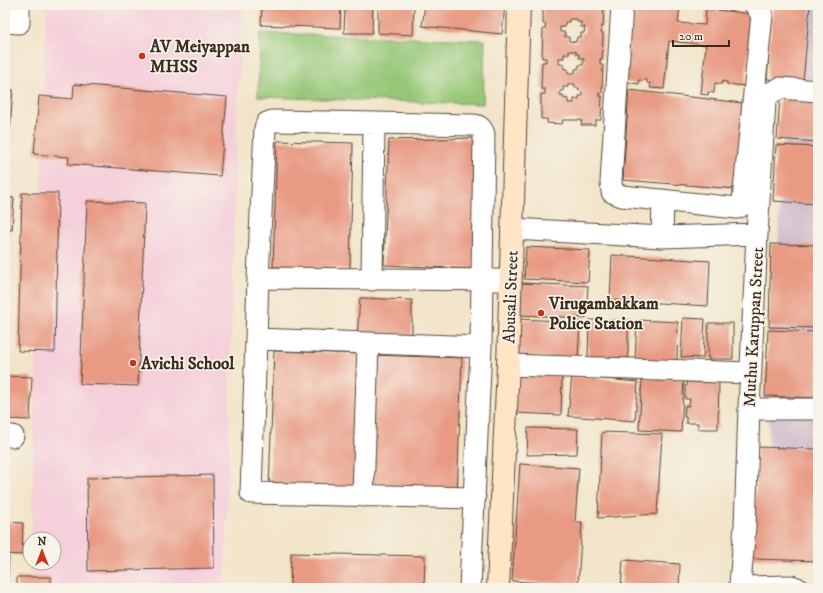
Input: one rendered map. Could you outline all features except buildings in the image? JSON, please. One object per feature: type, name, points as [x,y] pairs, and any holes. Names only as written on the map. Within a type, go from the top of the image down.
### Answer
[{"type":"street","points":[[5,22],[19,23],[19,5]]},
{"type":"street","name":"Abusali Street","points":[[498,588],[508,365],[519,5]]},
{"type":"street","points":[[622,5],[611,182],[612,192],[622,196],[728,208],[737,208],[741,206],[743,200],[762,15],[755,5]]},
{"type":"street","points":[[757,234],[765,102],[770,93],[780,88],[818,92]]},
{"type":"street","points":[[470,588],[481,347],[483,131],[477,125],[277,121],[267,123],[265,128],[258,278],[251,493],[474,498]]},
{"type":"street","points":[[372,280],[374,123]]},
{"type":"street","points":[[662,237],[663,200]]},
{"type":"street","name":"Muthu Karuppan Street","points":[[512,230],[662,237],[757,234],[745,526],[740,584],[745,587],[792,586],[797,588]]},
{"type":"street","points":[[258,278],[510,280]]},
{"type":"street","points":[[256,339],[481,347]]},
{"type":"street","points":[[363,496],[368,344]]},
{"type":"street","points":[[508,365],[751,373]]},
{"type":"street","points":[[749,409],[818,409]]},
{"type":"shaded area","name":"Avichi School","points":[[46,5],[243,5],[237,108],[225,588],[30,588],[30,571],[62,571],[62,531],[31,531]]},
{"type":"shaded area","points":[[790,5],[818,5],[818,448],[768,449]]},
{"type":"green space","points":[[260,33],[485,40],[483,104],[258,97]]},
{"type":"place","name":"AV Meiyappan MHSS","points":[[142,56]]},
{"type":"place","name":"Virugambakkam Police Station","points":[[541,313]]},
{"type":"place","name":"Avichi School","points":[[133,363]]}]
